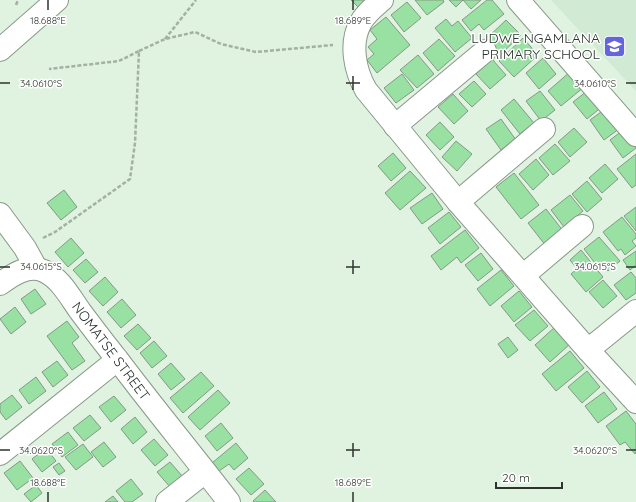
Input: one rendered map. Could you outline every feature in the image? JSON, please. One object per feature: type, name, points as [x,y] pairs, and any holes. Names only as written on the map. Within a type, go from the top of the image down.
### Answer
[{"type":"street","points":[[0,50],[57,0]]},
{"type":"street","points":[[382,0],[368,12],[360,23],[356,36],[355,58],[360,79],[376,103],[458,202],[524,275],[588,350],[636,402]]},
{"type":"street","points":[[518,0],[636,135]]},
{"type":"street","points":[[395,126],[485,51]]},
{"type":"street","points":[[458,202],[544,129]]},
{"type":"street","points":[[0,214],[26,248],[36,268],[24,270],[14,274],[0,284]]},
{"type":"street","points":[[524,275],[582,226]]},
{"type":"street","name":"NOMATSE STREET","points":[[36,268],[52,276],[63,287],[117,360],[229,502]]},
{"type":"street","points":[[588,350],[636,310]]},
{"type":"street","points":[[0,454],[117,360]]},
{"type":"street","points":[[167,502],[205,472]]},
{"type":"path","points":[[165,39],[196,0]]},
{"type":"path","points":[[49,69],[119,61],[139,50],[165,39],[195,32],[221,44],[256,52],[330,46],[356,36]]},
{"type":"path","points":[[26,248],[55,232],[130,179],[135,143],[139,50]]},
{"type":"shaded area","name":"LUDWE NGAMLANA PRIMARY SCHOOL","points":[[551,0],[636,0],[636,91]]},
{"type":"building","points":[[351,0],[368,0],[359,8]]},
{"type":"building","points":[[415,0],[443,0],[444,2],[427,15]]},
{"type":"building","points":[[449,0],[463,0],[456,7]]},
{"type":"building","points":[[463,0],[481,0],[471,9]]},
{"type":"building","points":[[487,0],[492,0],[504,14],[484,30],[479,24],[471,31],[462,20]]},
{"type":"building","points":[[407,2],[421,18],[404,32],[391,15]]},
{"type":"building","points":[[386,17],[410,45],[377,73],[367,60],[374,54],[368,47],[377,39],[370,30]]},
{"type":"building","points":[[446,19],[452,26],[458,21],[472,38],[455,52],[435,28]]},
{"type":"building","points":[[506,20],[521,35],[499,56],[484,41]]},
{"type":"building","points":[[523,38],[538,55],[514,77],[499,61]]},
{"type":"building","points":[[439,39],[455,56],[438,71],[423,53]]},
{"type":"building","points":[[418,55],[434,74],[417,88],[400,70]]},
{"type":"building","points":[[543,58],[556,74],[539,89],[526,73]]},
{"type":"building","points":[[492,59],[506,75],[490,89],[476,74]]},
{"type":"building","points":[[571,71],[584,87],[561,106],[548,91]]},
{"type":"building","points":[[402,74],[414,90],[396,103],[384,88]]},
{"type":"building","points":[[474,81],[486,94],[472,107],[459,94]]},
{"type":"building","points":[[591,88],[604,105],[587,119],[573,102]]},
{"type":"building","points":[[540,91],[555,110],[541,121],[526,101]]},
{"type":"building","points":[[453,94],[468,111],[454,124],[438,107]]},
{"type":"building","points":[[514,99],[534,123],[520,134],[501,110]]},
{"type":"building","points":[[608,107],[623,126],[604,140],[590,120]]},
{"type":"building","points":[[501,119],[516,140],[501,150],[486,129]]},
{"type":"building","points":[[440,122],[454,137],[440,150],[426,135]]},
{"type":"building","points":[[574,128],[587,142],[570,157],[558,142]]},
{"type":"building","points":[[626,128],[636,141],[636,148],[623,158],[610,140]]},
{"type":"building","points":[[456,141],[472,154],[457,171],[442,157]]},
{"type":"building","points":[[555,144],[570,161],[553,175],[539,158]]},
{"type":"building","points":[[393,153],[406,168],[391,181],[378,166]]},
{"type":"building","points":[[636,154],[636,185],[632,188],[617,169]]},
{"type":"building","points":[[536,159],[549,175],[533,190],[519,174]]},
{"type":"building","points":[[605,164],[618,179],[602,193],[589,178]]},
{"type":"building","points":[[410,171],[426,188],[400,210],[385,193]]},
{"type":"building","points":[[514,173],[539,205],[521,219],[496,187]]},
{"type":"building","points":[[587,181],[602,199],[587,212],[572,194]]},
{"type":"building","points":[[64,190],[77,207],[61,220],[47,203]]},
{"type":"building","points":[[432,193],[443,209],[422,224],[410,208]]},
{"type":"building","points":[[570,195],[583,211],[564,227],[551,210]]},
{"type":"building","points":[[636,207],[636,231],[624,216]]},
{"type":"building","points":[[546,209],[564,232],[546,246],[528,223]]},
{"type":"building","points":[[449,212],[461,227],[440,244],[428,228]]},
{"type":"building","points":[[622,217],[636,234],[636,238],[632,241],[636,246],[625,255],[621,249],[618,251],[603,232]]},
{"type":"building","points":[[465,230],[479,248],[461,263],[457,257],[441,270],[431,256]]},
{"type":"building","points":[[599,237],[620,261],[608,271],[602,263],[598,267],[584,249]]},
{"type":"building","points":[[71,238],[84,253],[68,267],[55,252]]},
{"type":"building","points":[[581,250],[603,277],[586,292],[571,274],[577,269],[570,260]]},
{"type":"building","points":[[636,251],[636,265],[630,270],[623,260]]},
{"type":"building","points":[[481,253],[493,269],[478,281],[465,265]]},
{"type":"building","points":[[86,259],[98,272],[85,283],[73,270]]},
{"type":"building","points":[[501,270],[514,286],[490,306],[477,289]]},
{"type":"building","points":[[631,272],[636,278],[636,293],[626,300],[614,285]]},
{"type":"building","points":[[105,277],[118,292],[103,306],[89,291]]},
{"type":"building","points":[[603,280],[617,296],[603,308],[589,292]]},
{"type":"building","points":[[35,289],[46,304],[31,314],[21,299]]},
{"type":"building","points":[[519,291],[532,307],[514,322],[501,306]]},
{"type":"building","points":[[122,299],[136,315],[121,328],[107,312]]},
{"type":"building","points":[[15,307],[26,322],[11,334],[0,319]]},
{"type":"building","points":[[534,310],[548,326],[530,341],[515,325]]},
{"type":"building","points":[[67,321],[79,337],[72,343],[85,361],[72,370],[47,336]]},
{"type":"building","points":[[138,324],[151,338],[137,350],[124,336]]},
{"type":"building","points":[[555,327],[570,344],[550,362],[535,345]]},
{"type":"building","points":[[508,337],[518,350],[508,358],[498,344]]},
{"type":"building","points":[[154,341],[167,356],[152,368],[140,353]]},
{"type":"building","points":[[570,351],[584,368],[556,391],[542,374]]},
{"type":"building","points":[[57,361],[68,375],[53,387],[42,372]]},
{"type":"building","points":[[171,363],[185,379],[171,390],[158,374]]},
{"type":"building","points":[[587,371],[600,387],[582,403],[568,387]]},
{"type":"building","points":[[201,372],[214,386],[183,413],[170,398]]},
{"type":"building","points":[[36,377],[46,391],[29,404],[19,390]]},
{"type":"building","points":[[218,390],[230,403],[200,430],[188,417]]},
{"type":"building","points":[[604,392],[617,409],[598,423],[585,406]]},
{"type":"building","points":[[12,395],[22,407],[6,420],[0,412],[0,404]]},
{"type":"building","points":[[114,396],[126,410],[111,422],[99,407]]},
{"type":"building","points":[[626,411],[636,424],[635,454],[625,442],[620,445],[606,426]]},
{"type":"building","points":[[90,415],[101,428],[84,441],[73,428]]},
{"type":"building","points":[[135,417],[147,432],[133,444],[121,429]]},
{"type":"building","points":[[221,423],[233,438],[217,451],[205,436]]},
{"type":"building","points":[[68,432],[78,445],[62,457],[52,444]]},
{"type":"building","points":[[154,439],[168,455],[155,466],[141,450]]},
{"type":"building","points":[[104,442],[116,457],[103,467],[91,452]]},
{"type":"building","points":[[236,443],[248,458],[234,470],[229,464],[219,471],[212,463]]},
{"type":"building","points":[[83,444],[93,457],[76,470],[65,457]]},
{"type":"building","points":[[46,448],[56,461],[42,472],[32,459]]},
{"type":"building","points":[[20,461],[33,478],[17,490],[4,473]]},
{"type":"building","points":[[170,462],[183,477],[170,487],[157,472]]},
{"type":"building","points":[[59,463],[65,471],[59,475],[53,467]]},
{"type":"building","points":[[249,468],[264,484],[251,495],[236,479]]},
{"type":"building","points":[[131,479],[143,494],[132,502],[125,502],[116,491]]},
{"type":"building","points":[[36,485],[42,493],[31,502],[24,494]]},
{"type":"building","points":[[265,490],[276,502],[253,501]]},
{"type":"building","points":[[113,496],[118,502],[105,502]]},
{"type":"place","name":"LUDWE NGAMLANA PRIMARY SCHOOL","points":[[615,46]]}]
